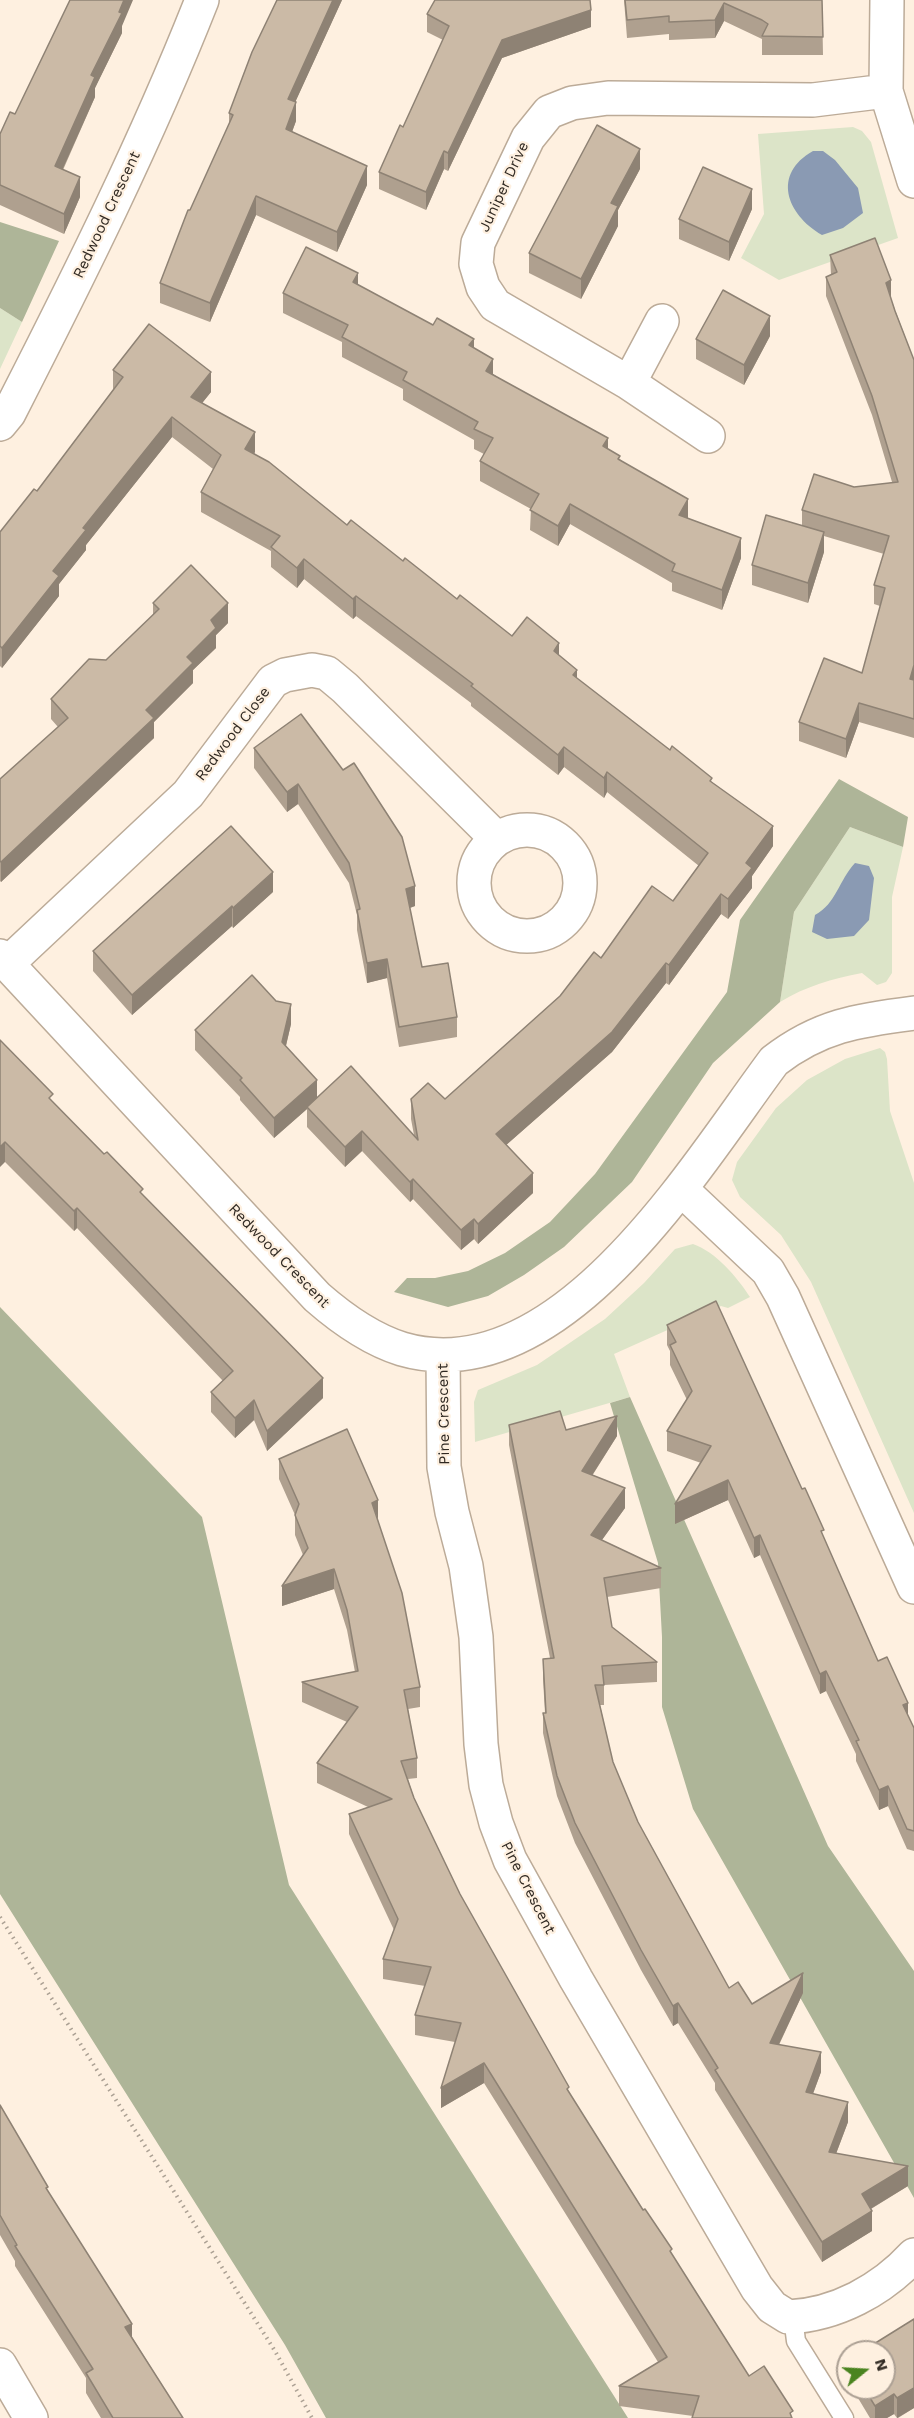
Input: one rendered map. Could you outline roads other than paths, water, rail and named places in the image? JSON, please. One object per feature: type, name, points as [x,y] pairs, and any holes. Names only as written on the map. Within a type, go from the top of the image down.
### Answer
[{"type":"street","name":"Redwood Crescent","points":[[0,424],[9,413],[87,259],[167,88],[202,0]]},
{"type":"street","points":[[887,0],[886,91],[914,181]]},
{"type":"street","name":"Juniper Drive","points":[[708,436],[629,383],[495,305],[483,287],[476,264],[478,243],[528,138],[549,112],[561,106],[608,98],[813,100],[886,91]]},
{"type":"street","points":[[629,383],[662,321]]},
{"type":"street","name":"Redwood Close","points":[[3,960],[188,794],[273,681],[298,671],[312,670],[327,673],[345,688],[496,838]]},
{"type":"street","name":"Redwood Crescent","points":[[3,960],[198,1173],[317,1297],[356,1326],[401,1348],[443,1355],[480,1349],[517,1336],[557,1314],[598,1282],[642,1238],[681,1189],[774,1061],[794,1045],[828,1029],[860,1020],[914,1013]]},
{"type":"street","points":[[681,1189],[768,1271],[783,1297],[914,1587]]},
{"type":"street","name":"Pine Crescent","points":[[443,1355],[444,1467],[452,1512],[466,1566],[476,1637],[481,1744],[486,1785],[496,1823],[510,1860],[570,1969],[757,2288],[772,2307],[788,2317],[793,2317]]},
{"type":"street","points":[[793,2317],[828,2312],[849,2303],[900,2270],[914,2255]]},
{"type":"street","points":[[0,2365],[31,2418]]},
{"type":"lane","points":[[793,2317],[795,2341],[844,2418]]},
{"type":"water","points":[[813,151],[823,151],[835,160],[858,188],[863,213],[843,228],[822,235],[800,216],[789,194],[788,182],[792,171],[800,160]]},
{"type":"water","points":[[855,863],[869,866],[874,878],[869,920],[854,936],[827,939],[812,932],[815,915],[828,905]]}]
